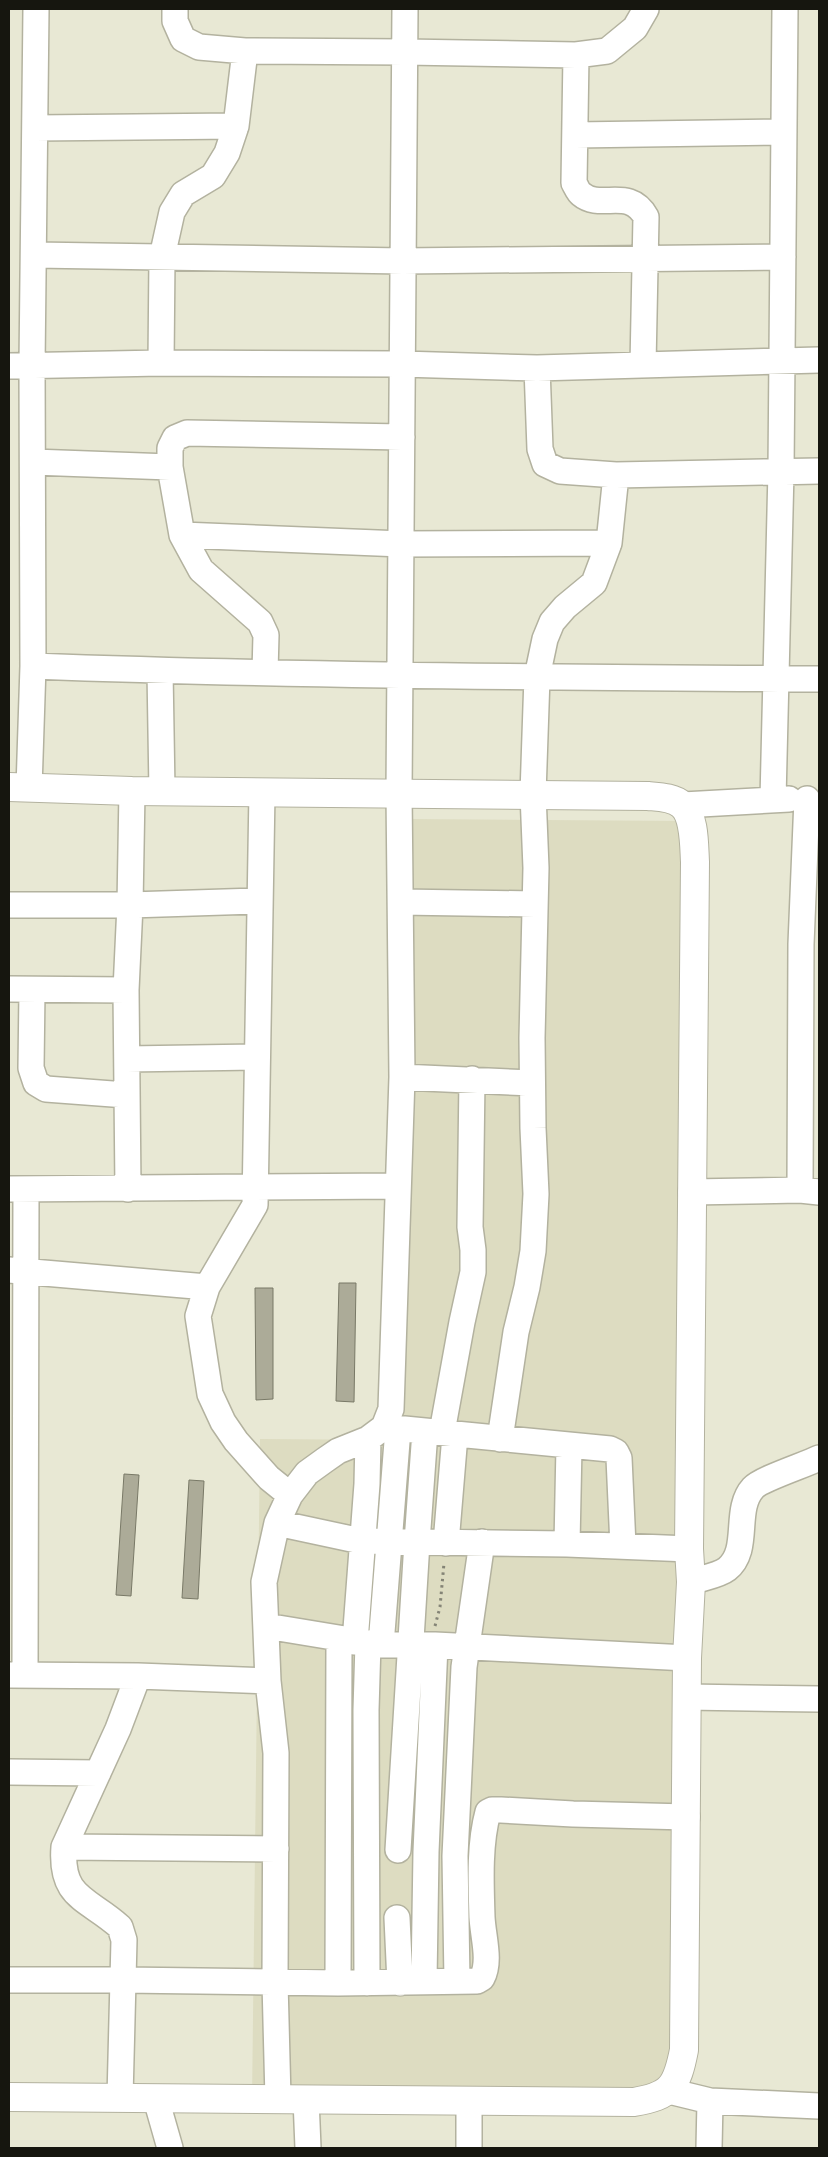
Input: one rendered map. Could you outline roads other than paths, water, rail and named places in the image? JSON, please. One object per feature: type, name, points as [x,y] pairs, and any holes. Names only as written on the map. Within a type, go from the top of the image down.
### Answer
[{"type":"main road","points":[[9,2096],[156,2099],[634,2102],[654,2099],[669,2091],[676,2077],[684,2050],[687,1817],[686,1697],[690,1582],[691,1192],[695,862],[692,826],[682,805],[668,798],[648,796],[132,791],[19,788]]},
{"type":"street","points":[[19,788],[33,666],[33,462],[20,365],[34,255],[36,9]]},
{"type":"street","points":[[175,9],[175,21],[184,39],[199,47],[246,51],[576,55],[607,51],[635,28],[646,9]]},
{"type":"street","points":[[338,1984],[361,1642],[362,1541],[367,1484],[390,1410],[402,1077],[399,793],[405,9]]},
{"type":"street","points":[[773,799],[781,471],[785,9]]},
{"type":"street","points":[[161,363],[162,257],[172,212],[183,194],[213,176],[227,153],[236,126],[246,51]]},
{"type":"street","points":[[576,55],[574,184],[581,194],[595,199],[631,201],[641,208],[646,217],[643,365]]},
{"type":"street","points":[[35,128],[236,126]]},
{"type":"street","points":[[575,135],[784,132]]},
{"type":"street","points":[[34,255],[403,261],[783,257]]},
{"type":"street","points":[[20,365],[161,363],[402,364],[537,368],[819,360]]},
{"type":"street","points":[[537,368],[540,449],[545,464],[560,471],[616,475],[781,471],[819,472]]},
{"type":"street","points":[[265,672],[266,636],[260,622],[201,570],[182,536],[170,467],[170,448],[175,438],[187,433],[402,437]]},
{"type":"street","points":[[33,462],[170,467]]},
{"type":"street","points":[[500,1439],[516,1332],[527,1288],[536,1194],[532,1083],[535,904],[533,794],[537,677],[545,639],[552,622],[594,583],[609,543],[616,475]]},
{"type":"street","points":[[182,536],[402,544],[609,543]]},
{"type":"street","points":[[33,666],[160,671],[400,675],[819,679]]},
{"type":"street","points":[[160,671],[162,791]]},
{"type":"street","points":[[128,1188],[126,990],[132,791]]},
{"type":"street","points":[[262,792],[259,901],[257,1187],[255,1205],[207,1287],[198,1316],[210,1394],[223,1422],[236,1441],[269,1478],[290,1495]]},
{"type":"street","points":[[682,805],[773,799],[813,799],[801,944],[809,1191],[691,1192]]},
{"type":"street","points":[[9,904],[130,905],[259,901]]},
{"type":"street","points":[[401,902],[535,904]]},
{"type":"street","points":[[126,990],[20,990],[31,1068],[36,1083],[46,1090],[126,1095]]},
{"type":"street","points":[[127,1059],[258,1057]]},
{"type":"street","points":[[402,1077],[532,1083]]},
{"type":"street","points":[[412,1982],[424,1917],[426,1852],[423,1645],[416,1542],[441,1433],[473,1272],[470,1227],[472,1079]]},
{"type":"street","points":[[268,1681],[138,1676],[17,1675],[17,1189],[398,1186]]},
{"type":"street","points":[[18,1270],[207,1287]]},
{"type":"street","points":[[367,1983],[366,1710],[361,1642],[390,1540],[383,1432]]},
{"type":"street","points":[[278,2099],[275,1982],[276,1752],[268,1681],[264,1582],[277,1523],[290,1495],[307,1473],[338,1451],[383,1432],[441,1433],[610,1449],[616,1452],[619,1458],[623,1546]]},
{"type":"street","points":[[441,1433],[446,1543]]},
{"type":"street","points":[[567,1544],[569,1446]]},
{"type":"street","points":[[690,1582],[726,1570],[735,1560],[739,1545],[742,1508],[747,1495],[755,1485],[819,1458]]},
{"type":"street","points":[[277,1523],[362,1541],[567,1544],[689,1549]]},
{"type":"street","points":[[457,1981],[455,1856],[464,1667],[482,1542]]},
{"type":"street","points":[[266,1626],[361,1642],[687,1658]]},
{"type":"street","points":[[398,1850],[423,1645]]},
{"type":"street","points":[[120,2098],[124,1940],[120,1927],[80,1899],[68,1882],[63,1863],[64,1846],[118,1729],[138,1676]]},
{"type":"street","points":[[686,1697],[819,1698]]},
{"type":"street","points":[[9,1772],[98,1773]]},
{"type":"street","points":[[9,1980],[338,1984],[477,1981],[482,1978],[485,1972],[482,1918],[482,1856],[488,1812],[492,1810],[687,1817]]},
{"type":"street","points":[[64,1846],[276,1850]]},
{"type":"street","points":[[367,1849],[426,1852],[455,1856],[482,1856]]},
{"type":"street","points":[[368,1917],[424,1917]]},
{"type":"street","points":[[397,1918],[412,1982]]},
{"type":"street","points":[[669,2091],[710,2102],[819,2106]]},
{"type":"street","points":[[156,2099],[170,2148]]},
{"type":"street","points":[[306,2099],[308,2148]]},
{"type":"street","points":[[469,2101],[469,2148]]},
{"type":"street","points":[[709,2148],[710,2102]]}]
